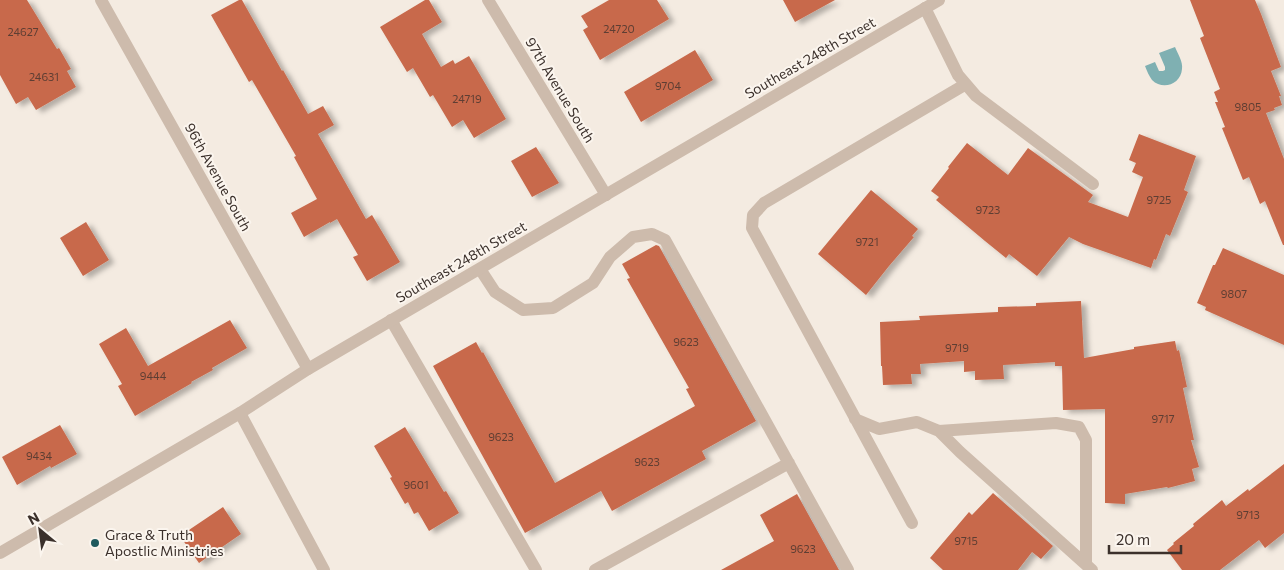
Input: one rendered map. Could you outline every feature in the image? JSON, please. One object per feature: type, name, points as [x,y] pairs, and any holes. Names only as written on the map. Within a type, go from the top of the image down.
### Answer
[{"type":"street","name":"96th Avenue South","points":[[101,0],[308,369]]},
{"type":"street","name":"97th Avenue South","points":[[488,0],[606,195]]},
{"type":"street","name":"Southeast 248th Street","points":[[0,553],[240,413],[308,369],[606,195],[923,4],[939,0]]},
{"type":"street","points":[[923,4],[958,75],[976,96],[1093,184]]},
{"type":"street","points":[[912,523],[752,228],[753,215],[764,203],[966,84]]},
{"type":"street","points":[[480,269],[495,292],[522,310],[553,308],[593,283],[610,257],[633,237],[652,234],[665,240],[848,570]]},
{"type":"street","points":[[391,320],[536,570]]},
{"type":"street","points":[[240,413],[324,570]]},
{"type":"street","points":[[855,419],[879,429],[917,422],[939,431],[1089,567]]},
{"type":"street","points":[[939,431],[1056,423],[1079,427],[1086,440],[1089,567]]},
{"type":"street","points":[[595,570],[789,463]]},
{"type":"water","points":[[1175,47],[1182,64],[1181,74],[1171,84],[1161,85],[1156,83],[1152,80],[1145,66],[1155,62],[1159,71],[1165,70],[1159,53]]},
{"type":"building","points":[[0,0],[27,0],[71,69],[67,71],[76,87],[36,110],[28,97],[16,104],[0,75]]},
{"type":"building","points":[[242,0],[308,114],[323,106],[334,125],[318,134],[366,219],[372,215],[400,262],[367,281],[353,257],[358,255],[337,219],[304,237],[291,213],[317,199],[294,157],[296,156],[252,80],[249,82],[211,15]]},
{"type":"building","points":[[425,0],[429,0],[442,22],[422,34],[441,67],[453,60],[455,64],[469,56],[506,119],[474,138],[463,120],[452,127],[433,95],[430,97],[413,68],[407,72],[380,27]]},
{"type":"building","points":[[609,0],[657,0],[669,19],[600,60],[583,30],[588,27],[581,16]]},
{"type":"building","points":[[783,0],[835,0],[795,22]]},
{"type":"building","points":[[1190,0],[1255,0],[1261,14],[1281,67],[1271,71],[1281,96],[1279,96],[1282,105],[1266,113],[1284,159],[1284,245],[1265,201],[1260,204],[1249,177],[1243,180],[1222,128],[1225,127],[1215,102],[1218,102],[1214,92],[1220,89],[1200,38],[1204,36]]},
{"type":"building","points":[[695,50],[713,80],[641,122],[624,92]]},
{"type":"building","points":[[1139,134],[1196,156],[1184,190],[1188,192],[1170,236],[1166,234],[1151,268],[1083,244],[1069,237],[1037,276],[1009,254],[1006,258],[936,200],[939,197],[931,191],[967,143],[1008,175],[1028,148],[1093,195],[1088,202],[1128,217],[1143,177],[1132,172],[1136,163],[1129,160]]},
{"type":"building","points":[[536,147],[559,183],[532,197],[511,161]]},
{"type":"building","points":[[871,190],[918,229],[912,236],[914,237],[866,295],[818,254]]},
{"type":"building","points":[[86,222],[109,260],[83,276],[60,238]]},
{"type":"building","points":[[656,245],[659,246],[756,421],[702,451],[706,459],[612,511],[601,491],[525,533],[433,366],[476,342],[555,483],[695,406],[686,389],[689,388],[627,279],[630,278],[622,264]]},
{"type":"building","points":[[1223,248],[1284,275],[1284,345],[1205,310],[1206,307],[1197,303],[1213,265],[1215,265]]},
{"type":"building","points":[[1081,301],[1084,358],[1134,349],[1134,347],[1175,341],[1177,351],[1179,350],[1187,387],[1183,388],[1194,440],[1191,440],[1199,467],[1192,469],[1195,481],[1168,488],[1125,494],[1125,504],[1105,503],[1105,409],[1063,410],[1062,366],[1055,366],[1055,362],[1003,365],[1004,379],[975,380],[975,371],[964,372],[964,361],[920,364],[921,374],[911,374],[912,384],[883,385],[880,322],[920,320],[919,316],[998,312],[998,307],[1036,306],[1036,303]]},
{"type":"building","points":[[230,320],[247,348],[135,416],[118,386],[122,384],[99,344],[126,328],[148,366]]},
{"type":"building","points":[[60,425],[77,454],[51,468],[50,466],[17,485],[2,457]]},
{"type":"building","points":[[405,427],[444,492],[446,491],[459,513],[429,531],[418,512],[414,514],[408,502],[405,504],[374,446]]},
{"type":"building","points":[[1284,464],[1284,533],[1265,548],[1259,540],[1220,570],[1182,570],[1167,550],[1173,543],[1222,500],[1226,506]]},
{"type":"building","points":[[993,493],[1053,546],[1041,559],[1032,552],[1018,570],[943,570],[930,558],[969,512],[972,515]]},
{"type":"building","points":[[797,494],[839,570],[721,570],[774,541],[760,515]]},
{"type":"building","points":[[223,507],[241,534],[199,563],[180,536]]},
{"type":"place","name":"Grace & Truth Apostlic Ministries","points":[[95,543]]}]
